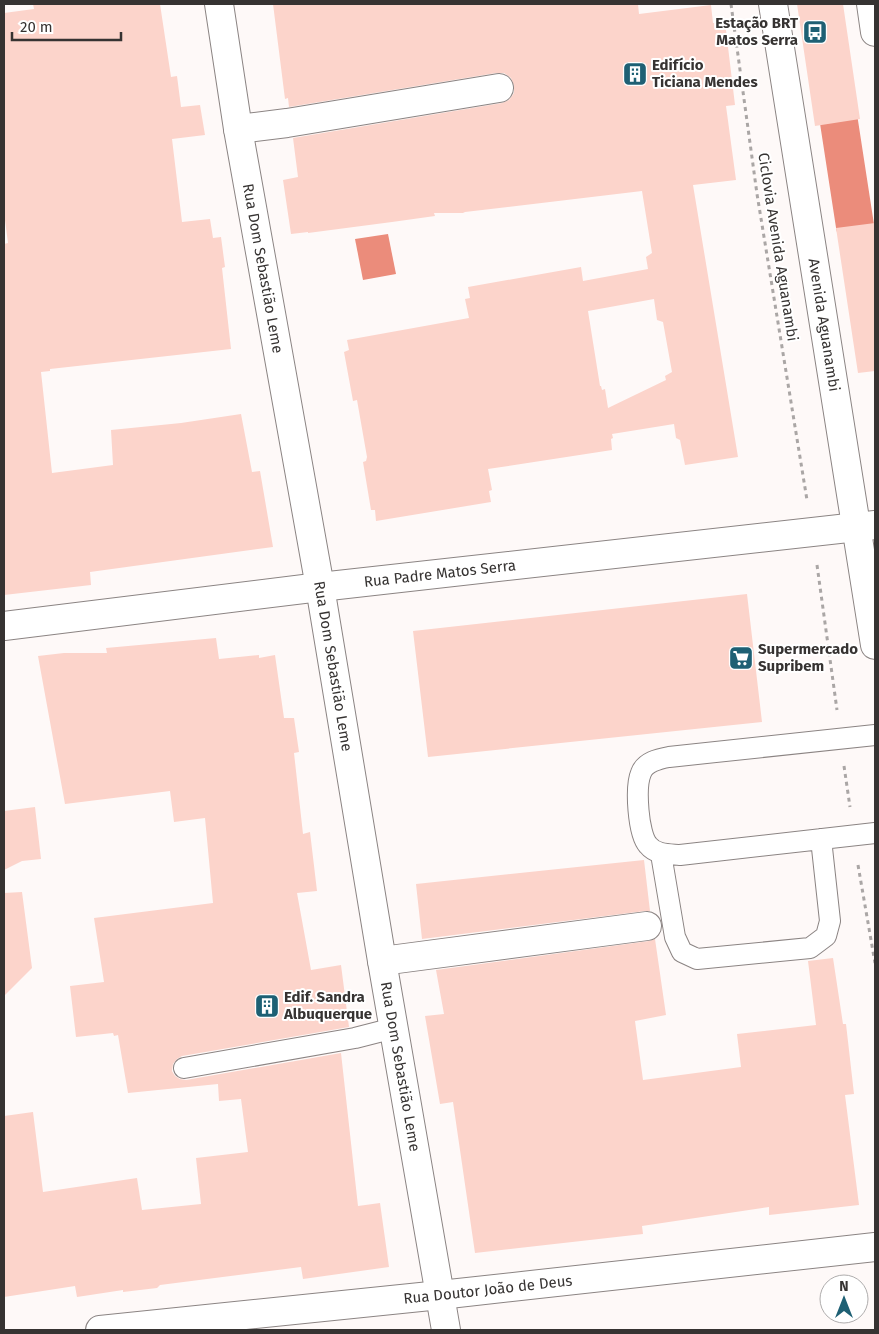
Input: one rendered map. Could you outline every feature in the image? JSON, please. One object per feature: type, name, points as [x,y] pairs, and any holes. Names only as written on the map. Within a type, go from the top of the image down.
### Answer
[{"type":"street","name":"Rua Dom Sebastião Leme","points":[[219,4],[238,129],[320,587],[446,1330]]},
{"type":"street","name":"Avenida Aguanambi","points":[[773,4],[866,526],[875,646]]},
{"type":"street","points":[[871,4],[875,32]]},
{"type":"street","points":[[238,129],[287,123],[499,88]]},
{"type":"street","name":"Rua Padre Matos Serra","points":[[4,626],[320,587],[866,526]]},
{"type":"street","points":[[382,960],[647,926]]},
{"type":"street","name":"Rua Doutor João de Deus","points":[[100,1330],[875,1247]]},
{"type":"lane","points":[[875,735],[669,757],[652,761],[641,772],[638,787],[640,828],[648,845],[661,854],[680,855],[875,833]]},
{"type":"lane","points":[[661,854],[675,937],[682,952],[697,959],[810,948],[826,936],[830,921],[821,839]]},
{"type":"lane","points":[[184,1068],[355,1038],[394,1028]]},
{"type":"path","name":"Ciclovia Avenida Aguanambi","points":[[731,4],[757,194],[806,494]]},
{"type":"path","points":[[820,579],[853,836],[875,962]]},
{"type":"shaded area","points":[[388,234],[396,274],[363,280],[355,239]]},
{"type":"building","points":[[33,4],[160,4],[171,77],[177,76],[181,107],[200,105],[205,135],[172,139],[182,222],[210,219],[213,238],[221,237],[225,267],[222,268],[231,349],[50,369],[50,371],[41,372],[52,473],[113,465],[111,430],[181,423],[241,414],[252,472],[260,471],[273,547],[90,572],[91,585],[4,595],[4,244],[8,243],[4,213],[4,13],[34,9]]},
{"type":"building","points":[[273,4],[638,4],[639,14],[711,5],[713,23],[725,22],[735,105],[726,106],[736,180],[693,185],[738,457],[685,465],[680,440],[676,438],[674,424],[612,434],[612,450],[488,469],[492,490],[489,491],[491,502],[376,521],[375,510],[371,510],[363,462],[366,461],[367,457],[357,400],[353,401],[344,352],[349,350],[347,340],[469,318],[465,299],[470,298],[468,287],[581,267],[583,281],[648,269],[646,257],[652,253],[642,191],[463,213],[434,213],[435,216],[291,234],[283,180],[298,177],[293,138],[502,103],[509,100],[514,93],[514,86],[511,78],[504,73],[496,73],[289,107],[288,98],[285,99]],"holes":[[[654,299],[657,320],[663,322],[672,372],[665,376],[666,380],[608,408],[605,389],[602,390],[600,386],[588,311]]]},
{"type":"building","points":[[797,4],[843,4],[860,119],[815,126]]},
{"type":"building","points":[[875,223],[875,371],[858,373],[836,228]]},
{"type":"building","points":[[747,594],[762,722],[428,757],[413,631]]},
{"type":"building","points":[[216,638],[219,659],[259,655],[259,658],[275,655],[284,718],[294,718],[299,752],[294,753],[303,834],[310,832],[317,891],[297,893],[311,970],[341,965],[349,1027],[182,1056],[173,1064],[172,1071],[175,1076],[186,1080],[341,1053],[358,1206],[380,1203],[389,1267],[303,1279],[301,1267],[160,1285],[157,1288],[123,1292],[123,1290],[77,1297],[75,1286],[4,1297],[4,1116],[33,1112],[43,1192],[137,1178],[142,1210],[201,1204],[196,1158],[248,1152],[241,1099],[219,1101],[218,1084],[128,1093],[118,1035],[114,1036],[113,1033],[76,1037],[70,986],[104,982],[94,918],[213,903],[205,818],[174,822],[170,791],[65,804],[38,656],[64,653],[107,653],[106,648]]},
{"type":"building","points":[[35,807],[41,859],[22,861],[4,870],[4,811]]},
{"type":"building","points":[[644,860],[650,911],[422,939],[416,884]]},
{"type":"building","points":[[22,892],[32,968],[4,996],[4,893]]},
{"type":"building","points":[[655,939],[666,1015],[635,1021],[643,1080],[741,1067],[737,1034],[816,1025],[808,961],[833,958],[843,1024],[846,1024],[854,1094],[845,1095],[859,1205],[769,1215],[769,1207],[642,1226],[643,1234],[475,1253],[453,1102],[440,1104],[425,1016],[444,1014],[436,970]]},
{"type":"waterway","points":[[839,122],[855,226]]},
{"type":"place","name":"Estação BRT Matos Serra","points":[[815,32]]},
{"type":"place","name":"Edifício Ticiana Mendes","points":[[635,74]]},
{"type":"place","name":"Supermercado Supribem","points":[[741,658]]},
{"type":"place","name":"Edif. Sandra Albuquerque","points":[[267,1006]]}]
